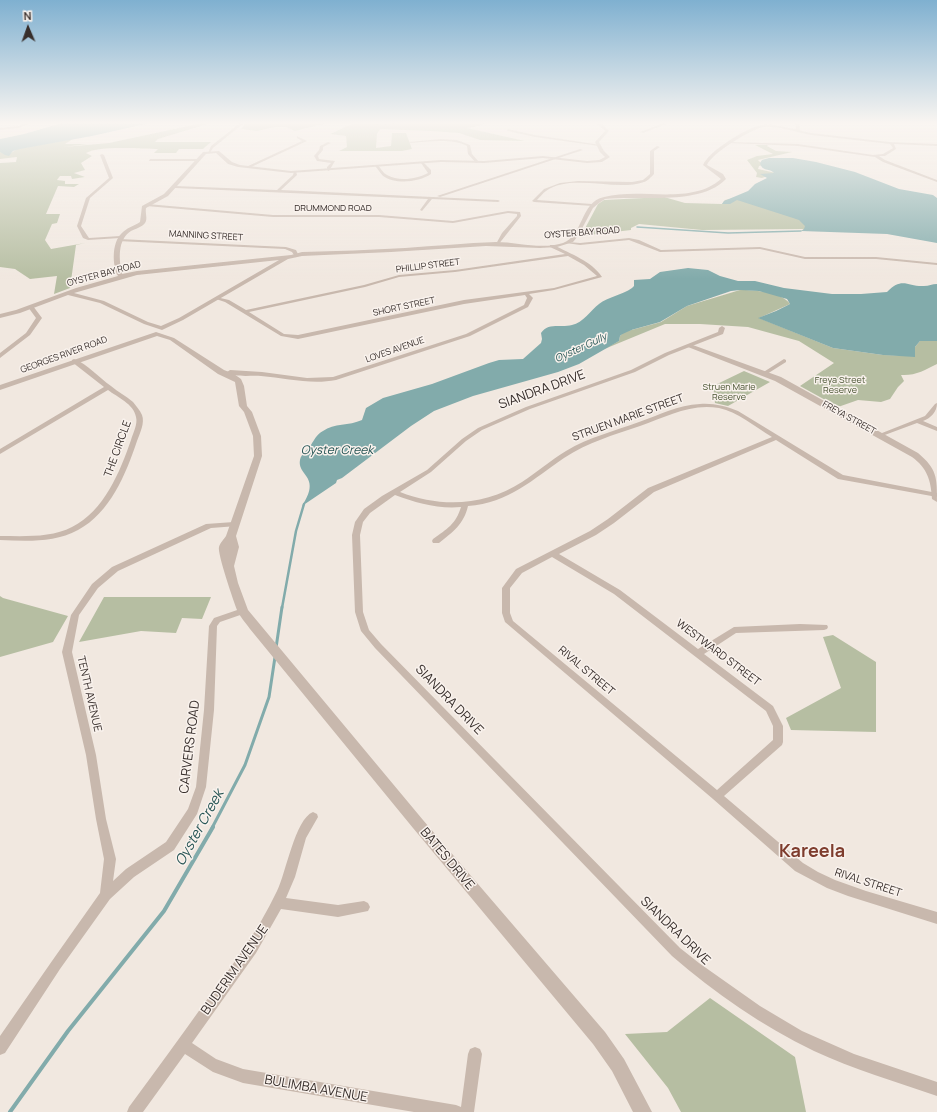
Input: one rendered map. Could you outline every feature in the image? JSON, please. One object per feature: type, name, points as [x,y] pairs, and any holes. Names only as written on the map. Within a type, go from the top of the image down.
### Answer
[{"type":"street","name":"MANNING STREET","points":[[110,175],[111,178],[88,198],[79,226],[85,237],[88,239],[119,239],[281,248],[291,254]]},
{"type":"street","points":[[121,277],[118,271],[119,239],[143,222],[143,210],[147,206],[164,197],[185,175]]},
{"type":"street","points":[[278,191],[295,175]]},
{"type":"street","points":[[385,175],[396,179],[411,179],[427,175]]},
{"type":"street","points":[[437,198],[441,195],[502,175]]},
{"type":"street","points":[[592,205],[538,202],[534,200],[544,189],[558,184],[588,182],[626,183],[647,180],[651,175]]},
{"type":"street","points":[[568,243],[574,238],[592,205],[599,200],[610,197],[701,191],[720,183],[724,179],[720,175]]},
{"type":"street","points":[[921,175],[937,181]]},
{"type":"street","points":[[175,187],[498,201]]},
{"type":"street","points":[[422,210],[431,198]]},
{"type":"street","name":"DRUMMOND ROAD","points":[[147,206],[273,216],[378,216],[453,222],[508,212],[519,213],[519,216],[498,244]]},
{"type":"street","name":"OYSTER BAY ROAD","points":[[0,316],[31,307],[67,293],[121,277],[156,270],[291,254],[498,244],[552,246],[568,243],[580,244],[628,239],[637,241],[660,252],[760,248],[805,258],[876,258],[937,264]]},
{"type":"street","points":[[552,246],[568,254]]},
{"type":"street","name":"GEORGES RIVER ROAD","points":[[0,388],[158,330],[218,298],[291,254]]},
{"type":"street","name":"SHORT STREET","points":[[218,298],[227,301],[283,335],[298,337],[464,302],[559,288],[600,277],[599,274],[577,258],[568,254]]},
{"type":"street","name":"PHILLIP STREET","points":[[244,312],[365,286],[399,276],[456,271],[568,254]]},
{"type":"street","points":[[264,258],[276,260],[278,263]]},
{"type":"street","points":[[67,293],[102,302],[146,323],[217,369],[231,376],[239,383],[241,401],[248,412]]},
{"type":"street","name":"LOVES AVENUE","points":[[246,377],[261,374],[315,381],[346,375],[468,335],[526,306],[530,298],[526,294]]},
{"type":"street","points":[[0,356],[28,334],[39,318],[31,307]]},
{"type":"street","name":"SIANDRA DRIVE","points":[[722,328],[721,333],[667,354],[633,371],[528,408],[488,425],[464,440],[429,471],[367,511],[359,522],[356,535],[360,618],[365,631],[378,646],[676,952],[716,985],[761,1016],[808,1041],[842,1056],[937,1089]]},
{"type":"street","name":"FREYA STREET","points":[[690,346],[765,373],[880,435],[924,462],[934,477],[937,499]]},
{"type":"street","name":"THE CIRCLE","points":[[0,538],[36,538],[64,533],[83,525],[109,497],[126,465],[139,425],[140,416],[133,406],[108,387],[97,376],[74,361]]},
{"type":"street","points":[[765,373],[784,361]]},
{"type":"street","points":[[217,369],[246,377],[248,412],[257,436],[258,456],[231,536],[234,547],[229,566],[233,583],[243,610]]},
{"type":"street","points":[[0,452],[108,387]]},
{"type":"street","name":"STRUEN MARIE STREET","points":[[395,492],[425,503],[464,505],[489,501],[517,488],[567,453],[588,443],[691,406],[704,405],[729,409],[841,477],[937,495]]},
{"type":"street","points":[[880,435],[918,421],[929,415],[937,405]]},
{"type":"street","points":[[918,421],[937,429]]},
{"type":"street","name":"RIVAL STREET","points":[[775,438],[651,490],[593,533],[519,571],[506,588],[506,613],[509,622],[717,796],[799,867],[833,885],[937,918]]},
{"type":"street","points":[[436,541],[459,523],[462,518],[464,505]]},
{"type":"street","name":"TENTH AVENUE","points":[[106,896],[110,859],[101,819],[91,755],[67,652],[75,615],[95,586],[115,569],[209,526],[234,524]]},
{"type":"street","name":"WESTWARD STREET","points":[[553,554],[617,592],[770,709],[778,726],[778,742],[717,796]]},
{"type":"street","name":"CARVERS ROAD","points":[[0,1048],[56,965],[106,896],[130,874],[170,846],[193,811],[201,787],[209,710],[213,626],[217,620],[243,610]]},
{"type":"street","name":"BATES DRIVE","points":[[243,610],[254,626],[418,824],[599,1038],[618,1065],[643,1112]]},
{"type":"street","points":[[697,654],[734,630],[800,627],[824,628]]},
{"type":"street","name":"BUDERIM AVENUE","points":[[134,1112],[252,949],[278,903],[297,854],[301,833],[313,817]]},
{"type":"street","points":[[278,903],[338,911],[364,908]]},
{"type":"street","name":"BULIMBA AVENUE","points":[[183,1044],[206,1062],[223,1070],[243,1076],[456,1112]]},
{"type":"street","points":[[467,1112],[475,1054]]},
{"type":"green space","points":[[0,175],[79,175],[85,177],[72,179],[71,176],[60,176],[57,180],[65,181],[65,184],[79,184],[74,187],[58,186],[46,214],[60,214],[57,223],[52,224],[45,240],[51,249],[85,243],[76,245],[70,288],[54,294],[57,276],[30,279],[15,269],[0,267]]},
{"type":"green space","points":[[757,175],[771,175],[762,178],[756,177]]},
{"type":"green space","points":[[664,197],[685,203],[722,204],[725,200],[736,198],[805,220],[819,229],[801,231],[804,229],[702,230],[639,224],[631,228],[631,230],[581,236],[598,204],[604,200]]},
{"type":"green space","name":"Freya Street Reserve","points":[[740,290],[767,292],[786,300],[790,304],[759,318],[833,348],[883,355],[915,356],[915,347],[920,341],[937,341],[937,364],[915,374],[901,375],[904,381],[890,399],[881,402],[858,400],[838,407],[800,386],[834,363],[799,341],[748,327],[700,324],[665,324],[602,350],[619,341],[620,336],[624,332],[661,322],[687,306]]},
{"type":"green space","name":"Struen Marie Reserve","points":[[744,371],[770,382],[728,406],[715,403],[713,386]]},
{"type":"green space","points":[[0,596],[68,616],[53,642],[0,657]]},
{"type":"green space","points":[[104,597],[211,597],[202,619],[182,618],[176,633],[141,631],[79,642]]},
{"type":"green space","points":[[833,635],[876,662],[876,732],[791,730],[786,718],[841,688],[823,637]]},
{"type":"green space","points":[[710,998],[795,1057],[806,1112],[681,1112],[668,1088],[625,1034],[667,1032]]},
{"type":"water","points":[[762,175],[862,175],[899,189],[933,195],[937,198],[937,243],[887,234],[801,231],[805,226],[799,220],[737,200],[730,204],[722,204],[724,201],[748,191],[755,184],[767,178]]},
{"type":"water","name":"Oyster Creek","points":[[688,268],[708,270],[720,276],[738,281],[755,281],[784,288],[832,294],[887,292],[892,287],[901,283],[918,286],[937,284],[937,341],[920,341],[915,347],[915,357],[883,355],[833,348],[758,318],[790,304],[787,299],[759,291],[731,291],[687,306],[660,322],[624,332],[620,336],[619,341],[579,364],[558,372],[473,396],[434,411],[411,426],[342,478],[337,480],[336,483],[302,506],[308,496],[310,488],[309,482],[300,465],[300,460],[317,435],[327,428],[362,420],[366,408],[383,398],[432,384],[499,360],[523,359],[541,343],[541,333],[544,330],[551,326],[568,326],[580,322],[603,302],[632,288],[634,286],[634,280],[650,279],[660,272]]},
{"type":"waterway","points":[[637,227],[728,233],[801,231]]},
{"type":"waterway","name":"Oyster Gully","points":[[620,334],[631,329]]},
{"type":"waterway","name":"Oyster Creek","points":[[282,608],[296,531],[304,504]]},
{"type":"waterway","name":"Oyster Creek","points":[[276,648],[282,607]]},
{"type":"waterway","name":"Oyster Creek","points":[[212,828],[245,765],[269,697],[275,657]]},
{"type":"waterway","name":"Oyster Creek","points":[[10,1112],[68,1031],[164,911],[213,827]]},
{"type":"district","name":"Kareela","points":[[812,852]]}]
